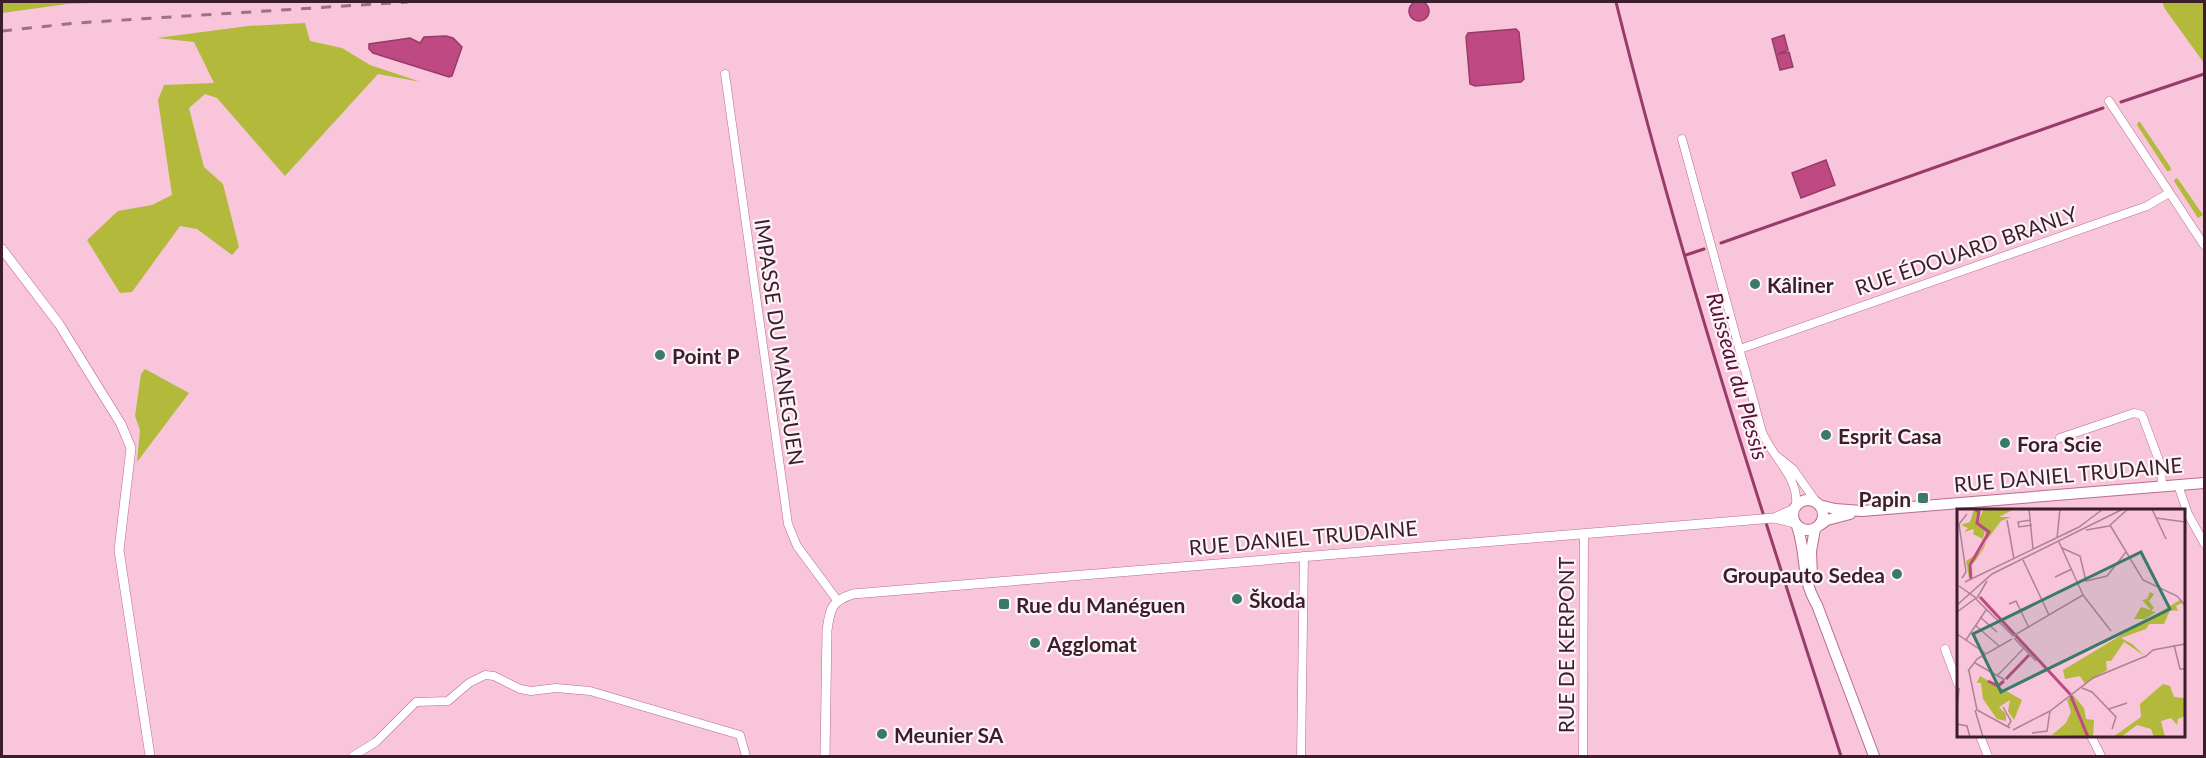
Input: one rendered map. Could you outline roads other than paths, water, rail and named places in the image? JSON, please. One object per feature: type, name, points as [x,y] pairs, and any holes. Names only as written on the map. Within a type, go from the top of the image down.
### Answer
[{"type":"main road","name":"RUE DANIEL TRUDAINE","points":[[1818,504],[1835,509],[1862,511],[1995,505],[2205,483]]},
{"type":"main road","points":[[1817,605],[1810,562],[1823,513],[1818,504],[1804,501],[1795,507],[1793,519],[1801,537],[1806,582],[1817,605],[1874,756]]},
{"type":"main road","name":"RUE DANIEL TRUDAINE","points":[[1818,527],[1827,520],[1862,511]]},
{"type":"main road","points":[[1796,525],[1806,530],[1818,527]]},
{"type":"street","name":"IMPASSE DU MANEGUEN","points":[[725,74],[788,524],[797,546],[837,600]]},
{"type":"street","points":[[2109,101],[2205,245]]},
{"type":"street","points":[[1682,139],[1762,432],[1772,452],[1793,482],[1796,490],[1795,507]]},
{"type":"street","name":"RUE ÉDOUARD BRANLY","points":[[1740,349],[2136,210],[2169,193]]},
{"type":"street","points":[[2,249],[59,324],[121,424],[130,448],[119,550],[150,756]]},
{"type":"street","points":[[2060,438],[2134,413],[2142,415],[2161,466],[2162,486]]},
{"type":"street","points":[[1772,452],[1793,469],[1818,504]]},
{"type":"street","points":[[2178,485],[2188,514],[2205,543]]},
{"type":"street","name":"RUE DANIEL TRUDAINE","points":[[837,600],[853,594],[1774,518],[1795,507]]},
{"type":"street","name":"RUE DANIEL TRUDAINE","points":[[1774,518],[1796,525]]},
{"type":"street","name":"RUE DE KERPONT","points":[[1583,756],[1584,534]]},
{"type":"street","points":[[1301,756],[1304,556]]},
{"type":"street","points":[[825,756],[827,630],[829,614],[837,600]]},
{"type":"street","points":[[1945,649],[1957,679]]},
{"type":"street","points":[[353,756],[376,742],[416,702],[448,701],[469,683],[485,675],[494,676],[520,689],[531,691],[556,688],[590,691],[740,735],[746,756]]},
{"type":"street","points":[[1981,737],[1988,756]]},
{"type":"street","points":[[2092,737],[2100,756]]},
{"type":"waterway","name":"Ruisseau du Plessis","points":[[1616,2],[1640,97],[1694,287],[1751,475],[1841,756]]},
{"type":"waterway","points":[[2121,102],[2204,74]]},
{"type":"waterway","points":[[1721,243],[2103,108]]},
{"type":"waterway","points":[[1686,255],[1704,249]]},
{"type":"railway","points":[[2,31],[76,23],[408,2]]},
{"type":"place","name":"Kâliner","points":[[1755,284]]},
{"type":"place","name":"Point P","points":[[660,355]]},
{"type":"place","name":"Esprit Casa","points":[[1826,435]]},
{"type":"place","name":"Fora Scie","points":[[2005,443]]},
{"type":"place","name":"Papin","points":[[1923,498]]},
{"type":"place","name":"Groupauto Sedea","points":[[1897,574]]},
{"type":"place","name":"Škoda","points":[[1237,599]]},
{"type":"place","name":"Rue du Manéguen","points":[[1004,604]]},
{"type":"place","name":"Agglomat","points":[[1035,643]]},
{"type":"place","name":"Meunier SA","points":[[882,734]]}]
